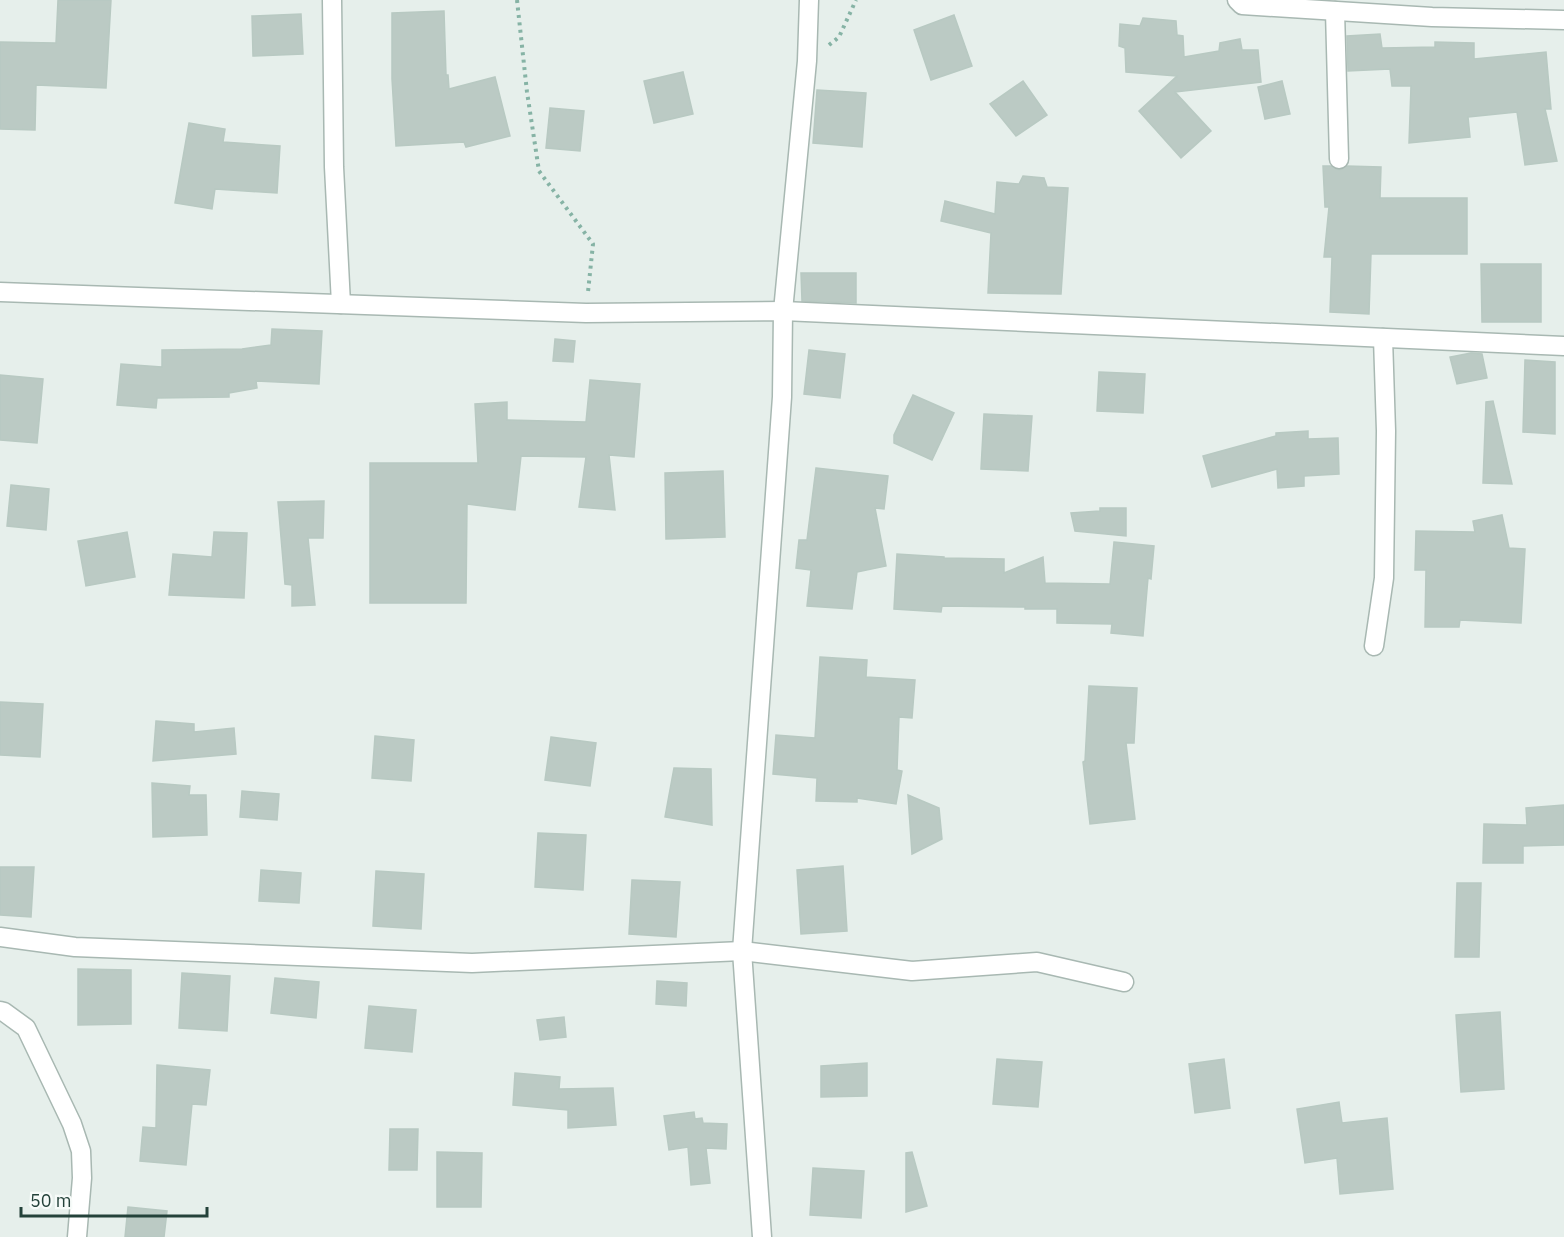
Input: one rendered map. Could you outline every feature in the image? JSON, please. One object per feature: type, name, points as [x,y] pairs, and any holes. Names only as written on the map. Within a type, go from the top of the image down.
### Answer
[{"type":"street","points":[[332,0],[334,167],[341,304]]},
{"type":"street","points":[[762,1237],[742,951],[782,397],[783,311],[807,61],[809,0]]},
{"type":"street","points":[[1237,0],[1242,5],[1432,17],[1564,20]]},
{"type":"street","points":[[1335,11],[1340,159]]},
{"type":"street","points":[[0,292],[586,313],[783,311],[1564,346]]},
{"type":"street","points":[[1374,646],[1384,578],[1386,430],[1383,338]]},
{"type":"street","points":[[0,937],[75,947],[472,963],[742,951],[912,971],[1037,962],[1125,982]]},
{"type":"street","points":[[0,1011],[26,1028],[72,1124],[81,1151],[82,1178],[77,1237]]},
{"type":"path","points":[[518,0],[527,92],[539,171],[594,244],[586,313]]},
{"type":"path","points":[[807,61],[839,37],[856,0]]},
{"type":"building","points":[[58,0],[111,0],[106,88],[36,85],[35,130],[0,129],[0,42],[56,43]]},
{"type":"building","points":[[444,11],[446,75],[448,75],[449,89],[495,77],[510,136],[466,147],[464,142],[396,146],[392,79],[392,13]]},
{"type":"building","points":[[301,14],[303,54],[253,56],[252,16]]},
{"type":"building","points":[[954,15],[972,66],[931,80],[914,30]]},
{"type":"building","points":[[1143,18],[1176,21],[1177,35],[1183,36],[1184,57],[1219,51],[1220,43],[1240,39],[1242,50],[1258,50],[1261,82],[1175,92],[1211,131],[1181,158],[1139,111],[1177,76],[1126,72],[1125,48],[1119,46],[1120,24],[1140,26]]},
{"type":"building","points":[[1380,34],[1382,48],[1435,47],[1435,42],[1474,43],[1474,59],[1546,52],[1551,109],[1545,109],[1557,161],[1525,165],[1517,112],[1468,117],[1470,137],[1409,143],[1411,86],[1392,86],[1390,69],[1348,71],[1347,36]]},
{"type":"building","points":[[683,72],[693,114],[654,123],[644,81]]},
{"type":"building","points":[[1023,81],[1047,115],[1016,136],[990,104]]},
{"type":"building","points":[[1282,81],[1290,114],[1265,119],[1258,87]]},
{"type":"building","points":[[817,90],[866,93],[862,147],[813,143]]},
{"type":"building","points":[[550,108],[584,111],[580,151],[546,148]]},
{"type":"building","points":[[189,123],[225,129],[223,142],[280,146],[277,193],[215,189],[212,209],[175,203]]},
{"type":"building","points":[[1323,166],[1331,166],[1339,170],[1347,166],[1381,167],[1380,198],[1467,198],[1467,254],[1371,254],[1369,314],[1330,312],[1332,257],[1324,257],[1329,207],[1325,207]]},
{"type":"building","points":[[1023,176],[1044,178],[1047,187],[1068,188],[1061,294],[988,293],[991,233],[941,221],[945,201],[995,214],[997,182],[1019,184]]},
{"type":"building","points":[[1481,264],[1541,264],[1541,322],[1482,322]]},
{"type":"building","points":[[801,273],[856,273],[856,303],[802,301]]},
{"type":"building","points":[[272,329],[322,331],[319,384],[256,381],[257,388],[229,393],[229,397],[157,398],[156,408],[117,405],[121,364],[162,367],[162,350],[242,349],[271,345]]},
{"type":"building","points":[[555,339],[575,341],[573,362],[553,361]]},
{"type":"building","points":[[809,350],[845,354],[840,398],[804,394]]},
{"type":"building","points":[[1471,353],[1482,354],[1487,378],[1457,384],[1450,357]]},
{"type":"building","points":[[1525,360],[1555,362],[1555,434],[1523,432]]},
{"type":"building","points":[[1099,372],[1145,374],[1143,413],[1097,411]]},
{"type":"building","points":[[0,375],[43,379],[37,443],[0,440]]},
{"type":"building","points":[[590,380],[640,384],[634,457],[609,455],[615,510],[579,507],[586,457],[521,456],[515,510],[467,504],[466,603],[370,603],[370,463],[478,463],[475,404],[507,402],[507,420],[586,422]]},
{"type":"building","points":[[913,395],[954,413],[932,460],[894,443],[894,435]]},
{"type":"building","points":[[1493,401],[1512,484],[1483,483],[1486,402]]},
{"type":"building","points":[[984,414],[1032,416],[1028,471],[981,469]]},
{"type":"building","points":[[1308,431],[1308,439],[1338,438],[1339,474],[1304,476],[1304,486],[1278,488],[1277,469],[1212,487],[1203,456],[1276,436],[1276,433]]},
{"type":"building","points":[[816,468],[888,476],[884,509],[875,508],[886,566],[857,572],[852,609],[807,606],[811,570],[796,568],[799,540],[807,540]]},
{"type":"building","points":[[723,471],[725,537],[666,539],[665,473]]},
{"type":"building","points":[[11,485],[49,489],[46,530],[7,526]]},
{"type":"building","points":[[324,501],[323,538],[308,538],[315,605],[292,606],[292,585],[285,584],[278,502]]},
{"type":"building","points":[[1100,508],[1126,508],[1126,536],[1075,531],[1071,513],[1100,511]]},
{"type":"building","points":[[1502,515],[1509,548],[1525,549],[1521,623],[1460,620],[1459,627],[1425,627],[1426,570],[1415,570],[1416,531],[1475,532],[1473,521]]},
{"type":"building","points":[[127,532],[135,577],[86,586],[78,541]]},
{"type":"building","points":[[214,532],[247,533],[244,598],[169,595],[173,554],[212,557]]},
{"type":"building","points":[[1114,542],[1154,546],[1151,579],[1148,578],[1143,636],[1111,633],[1112,624],[1057,623],[1057,609],[942,606],[941,612],[894,609],[897,554],[944,558],[1004,559],[1004,573],[1043,557],[1045,583],[1110,584]]},
{"type":"building","points":[[820,657],[867,660],[866,677],[915,680],[912,718],[899,717],[897,770],[902,771],[896,804],[857,798],[857,802],[816,801],[817,778],[773,774],[776,735],[815,738]]},
{"type":"building","points":[[1089,686],[1137,688],[1134,743],[1126,743],[1135,819],[1090,824],[1083,762],[1085,761]]},
{"type":"building","points":[[0,702],[43,704],[40,757],[0,755]]},
{"type":"building","points":[[156,721],[194,724],[194,732],[234,728],[236,754],[153,761]]},
{"type":"building","points":[[375,736],[414,740],[411,781],[372,778]]},
{"type":"building","points":[[551,737],[596,743],[590,786],[545,780]]},
{"type":"building","points":[[674,768],[711,769],[712,825],[665,817]]},
{"type":"building","points":[[152,783],[190,786],[189,795],[206,795],[207,835],[153,837]]},
{"type":"building","points":[[242,791],[279,794],[277,820],[240,817]]},
{"type":"building","points":[[908,795],[939,808],[942,839],[912,854]]},
{"type":"building","points":[[1564,805],[1564,845],[1523,846],[1523,863],[1483,863],[1484,824],[1527,825],[1526,808]]},
{"type":"building","points":[[538,833],[586,835],[583,890],[535,887]]},
{"type":"building","points":[[843,866],[847,931],[801,934],[797,870]]},
{"type":"building","points":[[0,867],[34,867],[31,917],[0,915]]},
{"type":"building","points":[[261,870],[301,873],[299,903],[259,901]]},
{"type":"building","points":[[376,871],[424,874],[421,929],[373,926]]},
{"type":"building","points":[[632,880],[680,882],[676,937],[629,934]]},
{"type":"building","points":[[1457,883],[1481,883],[1479,957],[1455,957]]},
{"type":"building","points":[[78,969],[131,970],[131,1024],[78,1025]]},
{"type":"building","points":[[182,973],[230,976],[227,1031],[179,1028]]},
{"type":"building","points":[[275,978],[319,982],[316,1018],[271,1013]]},
{"type":"building","points":[[657,981],[687,983],[686,1006],[656,1004]]},
{"type":"building","points":[[369,1006],[416,1010],[412,1052],[365,1048]]},
{"type":"building","points":[[1500,1012],[1504,1089],[1461,1092],[1456,1015]]},
{"type":"building","points":[[564,1017],[566,1037],[540,1040],[537,1020]]},
{"type":"building","points":[[997,1059],[1042,1062],[1038,1107],[993,1104]]},
{"type":"building","points":[[1224,1059],[1230,1108],[1195,1113],[1189,1064]]},
{"type":"building","points":[[867,1063],[867,1096],[821,1097],[821,1066]]},
{"type":"building","points":[[157,1065],[210,1070],[206,1105],[192,1104],[186,1165],[140,1161],[143,1127],[156,1128]]},
{"type":"building","points":[[515,1073],[560,1077],[559,1089],[613,1088],[616,1125],[568,1128],[568,1110],[513,1105]]},
{"type":"building","points":[[1339,1102],[1342,1123],[1387,1118],[1393,1189],[1340,1194],[1337,1158],[1305,1163],[1297,1109]]},
{"type":"building","points":[[694,1112],[695,1119],[702,1118],[703,1123],[727,1124],[726,1149],[706,1148],[710,1183],[691,1185],[688,1147],[669,1150],[664,1116]]},
{"type":"building","points":[[390,1129],[418,1129],[417,1170],[389,1170]]},
{"type":"building","points":[[437,1152],[482,1153],[481,1207],[437,1207]]},
{"type":"building","points":[[912,1152],[927,1206],[906,1212],[906,1153]]},
{"type":"building","points":[[813,1168],[864,1171],[861,1218],[810,1215]]},
{"type":"building","points":[[128,1207],[167,1211],[164,1237],[125,1237]]}]
